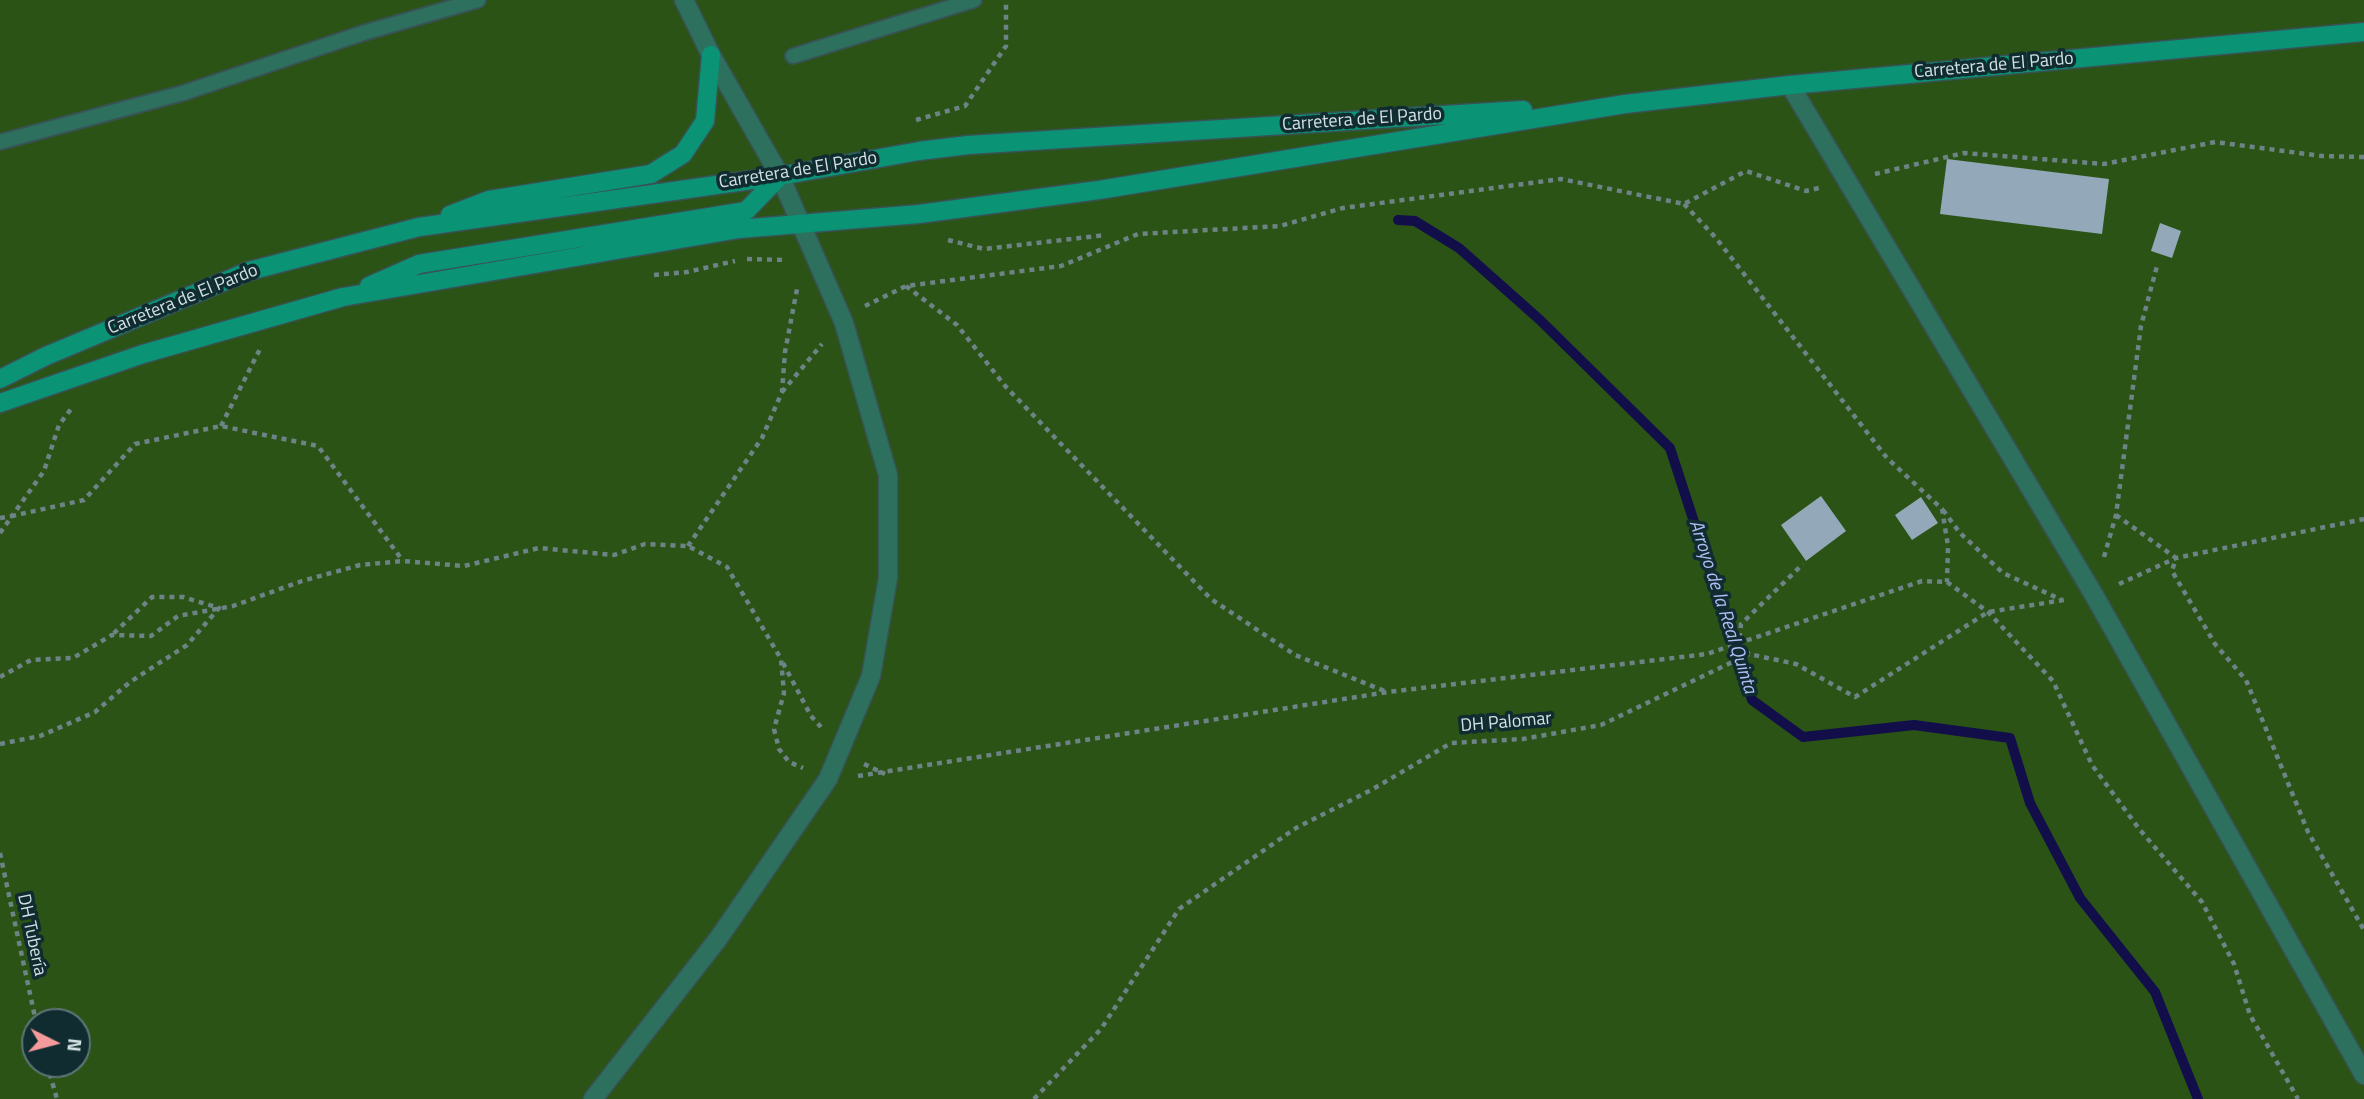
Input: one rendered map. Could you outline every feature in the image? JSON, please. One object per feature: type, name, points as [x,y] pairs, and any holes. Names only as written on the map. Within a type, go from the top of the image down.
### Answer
[{"type":"street","points":[[593,1099],[718,939],[828,779],[870,676],[888,578],[888,475],[844,323],[780,176],[710,55],[684,0]]},
{"type":"street","name":"Carretera de El Pardo","points":[[0,403],[143,354],[343,297],[739,229],[919,214],[1099,190],[1625,104],[1790,85],[2364,32]]},
{"type":"street","points":[[419,227],[489,200],[651,174],[683,154],[705,121],[710,55]]},
{"type":"street","points":[[1790,85],[2094,595],[2364,1075]]},
{"type":"street","name":"Carretera de El Pardo","points":[[0,379],[46,356],[249,271],[419,227],[780,176],[968,145],[1625,104]]},
{"type":"street","points":[[343,297],[419,264],[746,211],[780,176]]},
{"type":"lane","points":[[0,142],[183,93],[363,33],[478,0]]},
{"type":"lane","points":[[793,56],[974,0]]},
{"type":"path","points":[[916,120],[965,106],[1006,46],[1006,0]]},
{"type":"path","points":[[1684,204],[1716,238],[1887,458],[1942,509],[1960,533],[2003,573],[2063,600]]},
{"type":"path","points":[[688,546],[762,438],[782,392],[823,343],[873,300],[906,286],[1061,266],[1138,234],[1280,226],[1343,208]]},
{"type":"path","points":[[944,238],[984,249],[1106,235]]},
{"type":"path","points":[[648,275],[687,272],[745,259],[818,267]]},
{"type":"path","points":[[2094,595],[2116,515],[2141,326],[2157,266]]},
{"type":"path","points":[[782,392],[789,325],[798,285],[818,267]]},
{"type":"path","points":[[906,286],[957,325],[1006,387],[1211,599],[1295,655],[1388,692]]},
{"type":"path","points":[[221,426],[264,342],[251,345]]},
{"type":"path","points":[[0,533],[44,471],[59,425],[73,406]]},
{"type":"path","points":[[0,518],[84,500],[135,444],[221,426],[318,446],[403,561]]},
{"type":"path","points":[[1942,509],[1948,546],[1947,582]]},
{"type":"path","points":[[2116,515],[2176,558]]},
{"type":"path","points":[[1803,564],[1741,624],[1739,643],[1749,654],[1796,664],[1855,697],[1988,612],[2094,595],[2176,558],[2364,519]]},
{"type":"path","points":[[112,635],[151,636],[178,616],[219,608],[360,565],[403,561],[464,566],[539,548],[614,555],[645,544],[688,546],[727,567],[781,659],[784,693],[774,729],[779,749],[789,762],[828,779],[885,774],[1388,692],[1707,654],[1922,581],[1947,582],[1988,612],[2053,681],[2092,765],[2140,830],[2202,902],[2234,964],[2250,1015],[2298,1099]]},
{"type":"path","points":[[2176,558],[2172,571],[2215,644],[2246,680],[2308,832],[2364,930]]},
{"type":"path","points":[[0,677],[31,660],[73,658],[112,635],[152,597],[183,597],[219,608]]},
{"type":"path","points":[[0,744],[40,736],[95,712],[130,682],[187,645],[219,608]]},
{"type":"path","name":"DH Palomar","points":[[1034,1099],[1101,1029],[1179,909],[1296,828],[1373,789],[1451,743],[1523,739],[1601,725],[1749,654]]},
{"type":"path","name":"DH Tubería","points":[[0,853],[33,1008]]},
{"type":"path","points":[[51,1078],[57,1099]]},
{"type":"green space","points":[[0,0],[2364,0],[2364,1099],[0,1099]]},
{"type":"building","points":[[1947,159],[2109,179],[2102,234],[1940,214]]},
{"type":"building","points":[[2160,223],[2181,231],[2172,258],[2151,251]]},
{"type":"building","points":[[1821,496],[1846,531],[1806,561],[1781,525]]},
{"type":"building","points":[[1921,497],[1938,523],[1912,540],[1895,515]]},
{"type":"waterway","name":"Arroyo de la Real Quinta","points":[[1398,220],[1415,221],[1459,248],[1540,320],[1670,448],[1752,700],[1803,737],[1914,725],[2010,738],[2030,803],[2080,898],[2155,992],[2198,1099]]}]
